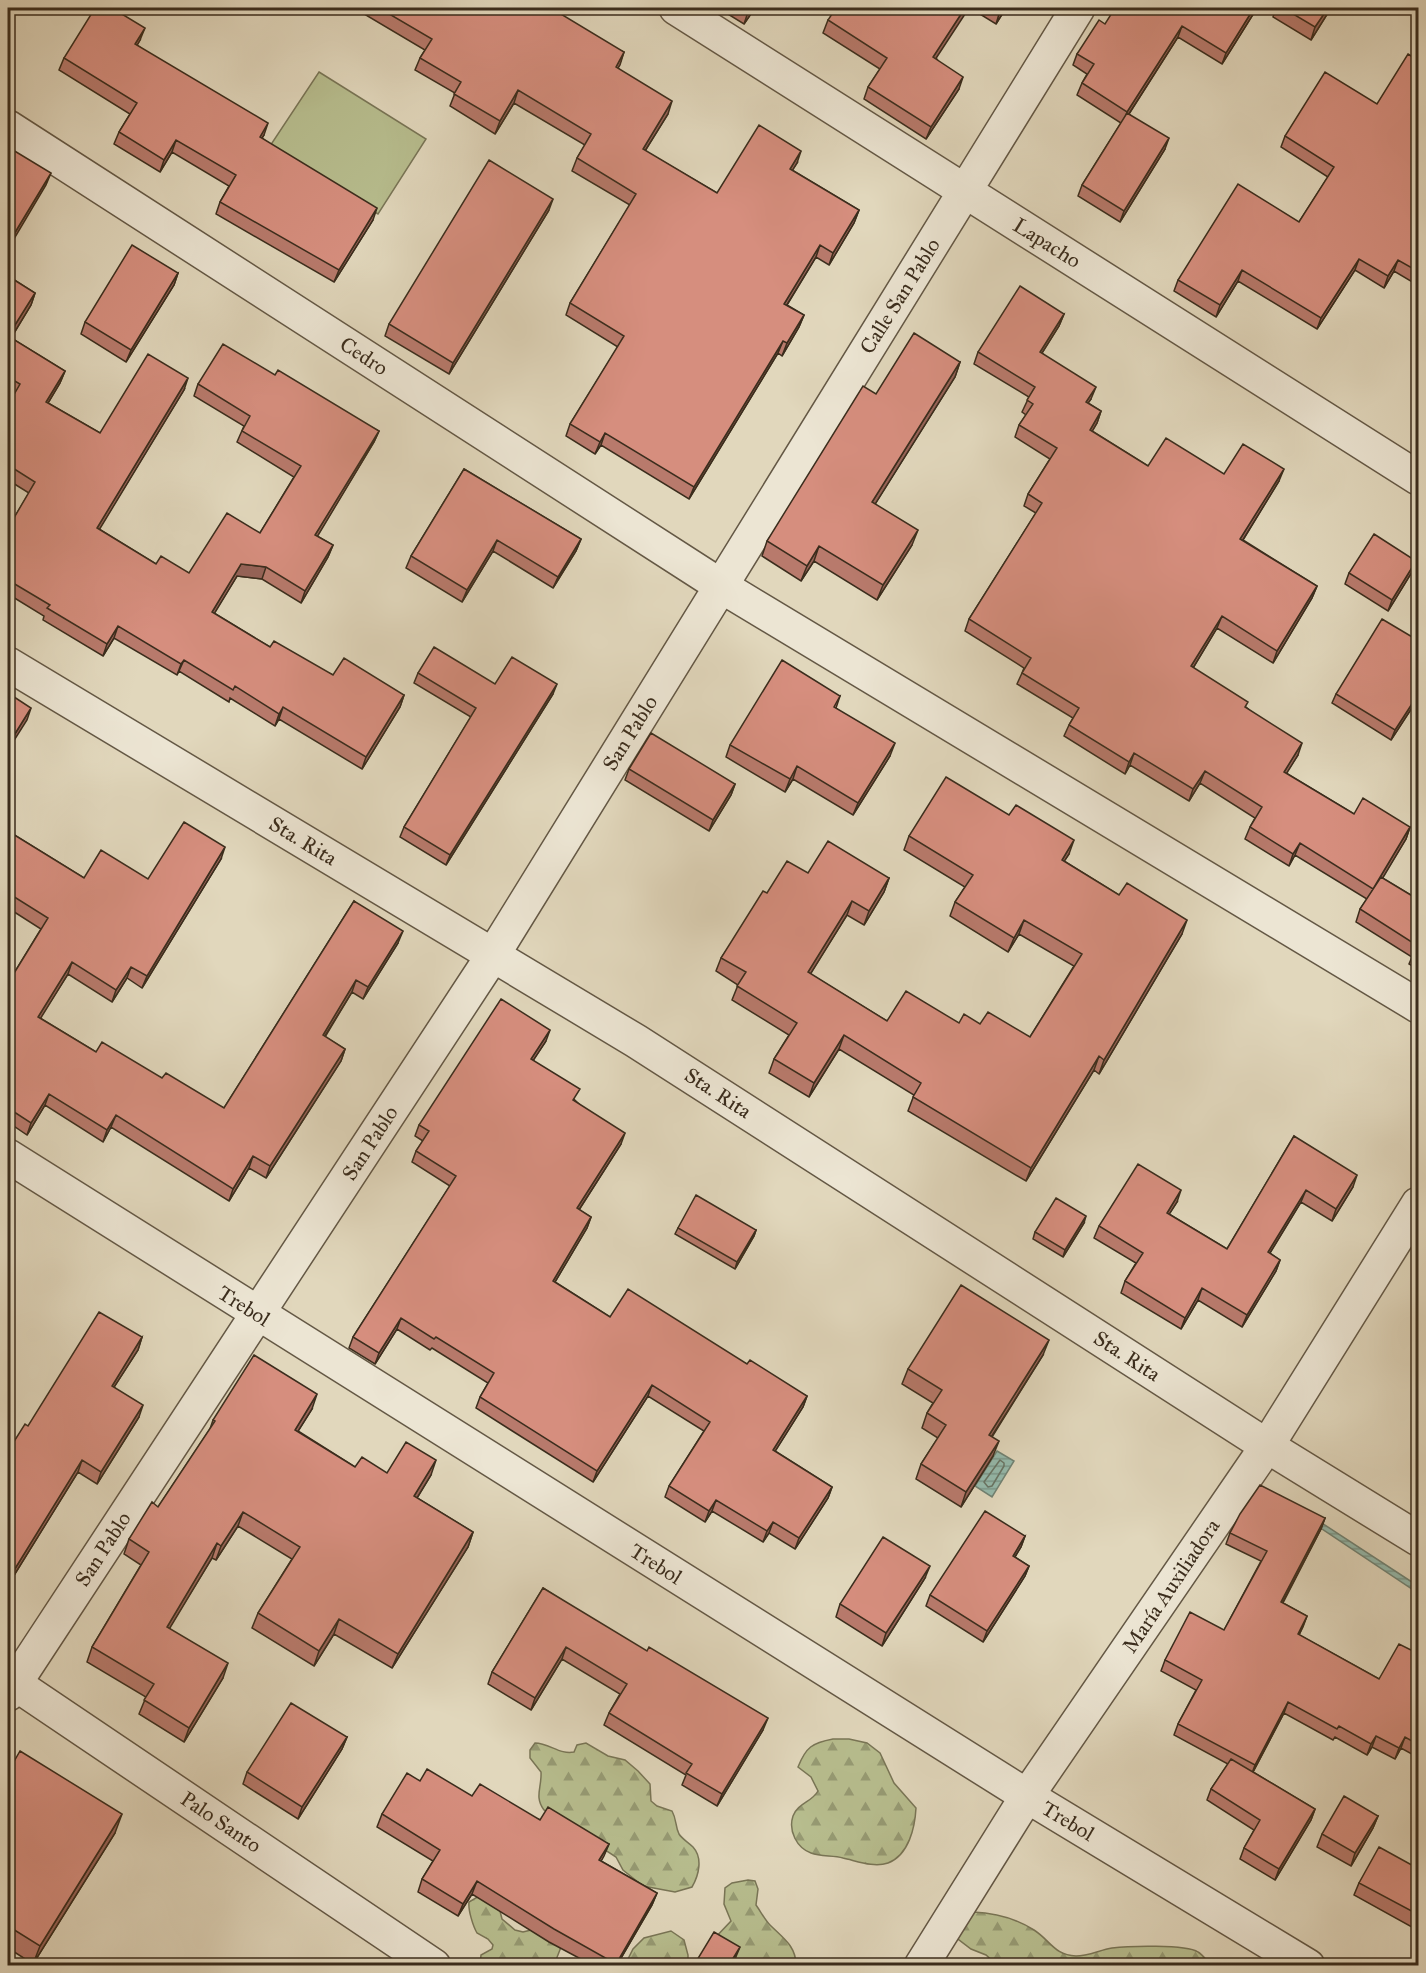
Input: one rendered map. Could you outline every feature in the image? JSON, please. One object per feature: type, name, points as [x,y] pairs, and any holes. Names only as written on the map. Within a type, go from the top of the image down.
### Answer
[{"type":"street","name":"Lapacho","points":[[676,8],[1419,478]]},
{"type":"street","name":"Calle San Pablo","points":[[722,586],[1078,8]]},
{"type":"street","name":"Cedro","points":[[8,127],[722,586],[1419,1006]]},
{"type":"street","name":"San Pablo","points":[[10,1686],[258,1314],[493,955],[722,586]]},
{"type":"street","name":"Sta. Rita","points":[[8,664],[636,1041],[1267,1446],[1419,1539]]},
{"type":"street","name":"Trebol","points":[[8,1156],[1027,1796],[1308,1965]]},
{"type":"street","name":"María Auxiliadora","points":[[921,1965],[1027,1796],[1267,1446],[1419,1204]]},
{"type":"street","name":"Palo Santo","points":[[10,1686],[434,1965]]},
{"type":"green space","points":[[319,72],[426,139],[378,214],[268,149]]},
{"type":"green space","points":[[849,1739],[867,1743],[880,1753],[894,1783],[916,1808],[912,1832],[906,1847],[901,1854],[888,1863],[871,1864],[815,1854],[806,1851],[795,1838],[792,1827],[793,1816],[798,1808],[818,1791],[811,1777],[798,1767],[807,1750],[820,1742]]},
{"type":"green space","points":[[535,1743],[574,1752],[577,1745],[586,1743],[608,1756],[625,1760],[638,1771],[650,1784],[651,1801],[657,1806],[672,1811],[679,1834],[696,1851],[699,1867],[692,1887],[675,1892],[643,1886],[623,1870],[616,1857],[544,1810],[539,1801],[541,1772],[530,1758],[530,1750]]},
{"type":"green space","points":[[755,1881],[758,1889],[756,1905],[768,1923],[791,1947],[796,1965],[733,1965],[718,1955],[713,1940],[731,1921],[724,1904],[725,1888],[732,1883]]},
{"type":"green space","points":[[479,1896],[499,1907],[502,1919],[515,1930],[523,1932],[531,1930],[563,1942],[554,1965],[480,1965],[481,1955],[492,1949],[493,1945],[477,1933],[471,1918],[469,1902]]},
{"type":"green space","points":[[973,1912],[997,1915],[1020,1923],[1040,1934],[1058,1950],[1069,1955],[1080,1956],[1120,1947],[1169,1947],[1198,1952],[1211,1965],[997,1965],[986,1955],[971,1949],[954,1936]]},
{"type":"green space","points":[[671,1931],[684,1940],[688,1965],[625,1965],[633,1949],[644,1938]]},
{"type":"water","points":[[997,1451],[1014,1461],[992,1497],[975,1486]]},
{"type":"water","points":[[1279,1495],[1418,1586],[1418,1593],[1277,1499]]},
{"type":"building","points":[[95,8],[112,8],[145,28],[135,44],[268,123],[260,137],[377,208],[339,270],[220,202],[236,175],[176,140],[164,160],[119,132],[137,103],[64,58]]},
{"type":"building","points":[[379,8],[551,8],[624,52],[616,67],[672,101],[643,149],[717,193],[759,125],[801,151],[790,169],[859,210],[833,253],[820,245],[784,304],[804,315],[787,343],[783,341],[694,487],[605,433],[600,442],[570,424],[624,336],[570,303],[636,194],[577,158],[591,134],[518,90],[500,121],[454,94],[461,82],[420,58],[432,39]]},
{"type":"building","points":[[836,8],[965,8],[933,57],[963,77],[931,127],[868,87],[887,58],[828,20]]},
{"type":"building","points":[[1115,8],[1254,8],[1226,53],[1182,26],[1127,112],[1082,83],[1094,64],[1077,54],[1099,20],[1105,24]]},
{"type":"building","points":[[1283,8],[1328,8],[1315,27]]},
{"type":"building","points":[[1408,54],[1419,61],[1419,272],[1398,260],[1388,276],[1359,259],[1321,318],[1242,270],[1220,305],[1178,280],[1238,184],[1299,222],[1334,167],[1285,136],[1325,72],[1377,104]]},
{"type":"building","points":[[1127,113],[1169,138],[1124,211],[1082,185]]},
{"type":"building","points":[[8,147],[51,173],[8,244]]},
{"type":"building","points":[[489,160],[553,199],[453,363],[389,324]]},
{"type":"building","points":[[132,245],[178,273],[131,350],[85,322]]},
{"type":"building","points":[[8,276],[35,293],[8,336]]},
{"type":"building","points":[[1020,286],[1064,314],[1040,352],[1096,387],[1086,402],[1101,411],[1090,430],[1148,466],[1166,438],[1224,474],[1243,444],[1284,469],[1240,539],[1317,586],[1277,651],[1222,616],[1191,666],[1248,702],[1245,707],[1302,743],[1284,772],[1354,814],[1363,798],[1410,827],[1373,889],[1300,843],[1293,854],[1250,827],[1262,807],[1205,771],[1193,789],[1134,753],[1129,762],[1069,725],[1079,708],[1022,673],[1031,658],[969,619],[1042,503],[1028,494],[1057,448],[1019,425],[1033,404],[1027,400],[1035,387],[978,352]]},
{"type":"building","points":[[914,333],[960,362],[872,502],[918,530],[883,585],[819,546],[807,566],[767,541],[863,386],[876,394]]},
{"type":"building","points":[[8,336],[65,371],[46,402],[100,433],[148,354],[188,378],[97,528],[156,564],[161,556],[189,573],[227,513],[260,533],[301,466],[242,431],[250,416],[198,384],[223,344],[275,375],[278,370],[379,431],[315,535],[333,545],[305,591],[266,567],[241,564],[212,612],[270,647],[274,641],[333,675],[344,658],[404,695],[366,757],[283,707],[279,714],[235,686],[233,690],[184,660],[181,664],[118,626],[107,644],[47,608],[50,605],[8,580],[8,528],[35,482],[8,465],[8,405],[20,384],[8,377]]},
{"type":"building","points":[[464,469],[581,539],[558,577],[497,540],[467,590],[411,556]]},
{"type":"building","points":[[1374,534],[1416,561],[1392,600],[1349,573]]},
{"type":"building","points":[[1382,619],[1419,641],[1419,693],[1395,730],[1336,694]]},
{"type":"building","points":[[434,647],[495,684],[512,657],[557,684],[450,855],[404,827],[476,708],[418,673]]},
{"type":"building","points":[[782,660],[840,696],[834,707],[895,743],[858,803],[797,766],[790,779],[730,745]]},
{"type":"building","points":[[8,693],[31,708],[8,745]]},
{"type":"building","points":[[651,733],[735,784],[713,820],[629,769]]},
{"type":"building","points":[[946,777],[1009,815],[1016,805],[1074,840],[1062,860],[1119,895],[1127,883],[1187,920],[1104,1060],[1099,1056],[1031,1168],[913,1097],[921,1083],[844,1035],[814,1083],[774,1059],[797,1023],[737,986],[746,972],[721,958],[763,891],[767,893],[787,861],[808,873],[828,841],[889,878],[869,911],[852,901],[808,972],[887,1021],[906,991],[959,1023],[964,1014],[980,1024],[988,1012],[1030,1037],[1082,954],[1024,920],[1014,938],[955,902],[973,875],[909,836]]},
{"type":"building","points":[[184,822],[225,847],[147,976],[131,967],[116,990],[72,962],[38,1017],[96,1052],[102,1042],[162,1078],[166,1073],[224,1108],[354,901],[403,931],[368,987],[356,980],[323,1035],[345,1049],[270,1166],[253,1156],[233,1189],[116,1115],[107,1130],[49,1094],[31,1123],[8,1108],[8,983],[48,918],[8,893],[8,831],[84,878],[101,850],[148,879]]},
{"type":"building","points":[[1381,877],[1419,900],[1419,955],[1414,952],[1418,946],[1360,909]]},
{"type":"building","points":[[501,999],[550,1030],[531,1059],[580,1089],[573,1100],[625,1133],[577,1208],[591,1217],[553,1281],[610,1317],[628,1289],[747,1364],[750,1360],[807,1396],[773,1450],[832,1487],[799,1538],[773,1522],[767,1531],[716,1500],[709,1511],[669,1486],[710,1422],[652,1385],[597,1471],[480,1397],[494,1373],[436,1337],[434,1339],[401,1318],[379,1353],[353,1337],[456,1176],[416,1151],[429,1131],[419,1125]]},
{"type":"building","points":[[1294,1136],[1357,1175],[1336,1209],[1306,1190],[1268,1252],[1280,1260],[1247,1315],[1202,1288],[1185,1318],[1125,1281],[1143,1253],[1099,1226],[1138,1164],[1181,1190],[1167,1213],[1227,1249]]},
{"type":"building","points":[[696,1195],[756,1230],[737,1262],[678,1228]]},
{"type":"building","points":[[1056,1198],[1086,1216],[1065,1250],[1035,1232]]},
{"type":"building","points":[[961,1285],[1049,1340],[989,1435],[999,1441],[966,1492],[921,1464],[946,1425],[927,1413],[942,1390],[908,1369]]},
{"type":"building","points":[[99,1312],[142,1337],[112,1386],[143,1405],[101,1472],[82,1460],[8,1580],[8,1451],[25,1424],[28,1426]]},
{"type":"building","points":[[254,1355],[317,1394],[295,1430],[355,1467],[362,1457],[387,1473],[406,1442],[436,1460],[414,1496],[473,1532],[398,1654],[339,1619],[319,1651],[258,1613],[300,1547],[243,1512],[221,1546],[217,1543],[167,1627],[228,1663],[189,1728],[144,1700],[154,1684],[92,1647],[149,1552],[129,1539],[152,1502],[158,1507],[215,1421],[213,1420]]},
{"type":"building","points":[[1260,1485],[1325,1518],[1281,1602],[1307,1616],[1298,1634],[1379,1679],[1399,1644],[1419,1654],[1419,1745],[1405,1737],[1399,1748],[1376,1736],[1371,1744],[1339,1726],[1337,1729],[1288,1702],[1255,1765],[1178,1724],[1202,1680],[1165,1660],[1190,1612],[1224,1630],[1267,1551],[1230,1533]]},
{"type":"building","points":[[985,1511],[1025,1536],[1013,1556],[1029,1566],[987,1631],[930,1595]]},
{"type":"building","points":[[883,1537],[930,1566],[886,1633],[840,1604]]},
{"type":"building","points":[[543,1588],[647,1651],[649,1647],[768,1718],[722,1794],[686,1773],[692,1764],[609,1713],[627,1684],[566,1647],[535,1698],[492,1672]]},
{"type":"building","points":[[291,1703],[347,1737],[302,1807],[247,1772]]},
{"type":"building","points":[[20,1751],[122,1814],[40,1946],[8,1926],[8,1772]]},
{"type":"building","points":[[1231,1759],[1315,1809],[1279,1869],[1244,1848],[1260,1820],[1211,1789]]},
{"type":"building","points":[[427,1769],[472,1796],[480,1784],[540,1820],[548,1807],[609,1844],[599,1860],[657,1893],[616,1964],[477,1881],[463,1904],[422,1879],[440,1850],[382,1814],[407,1773],[420,1781]]},
{"type":"building","points":[[1344,1796],[1378,1816],[1355,1853],[1322,1834]]},
{"type":"building","points":[[1379,1847],[1419,1869],[1419,1915],[1359,1883]]},
{"type":"building","points":[[714,1932],[740,1947],[729,1965],[694,1965]]}]
